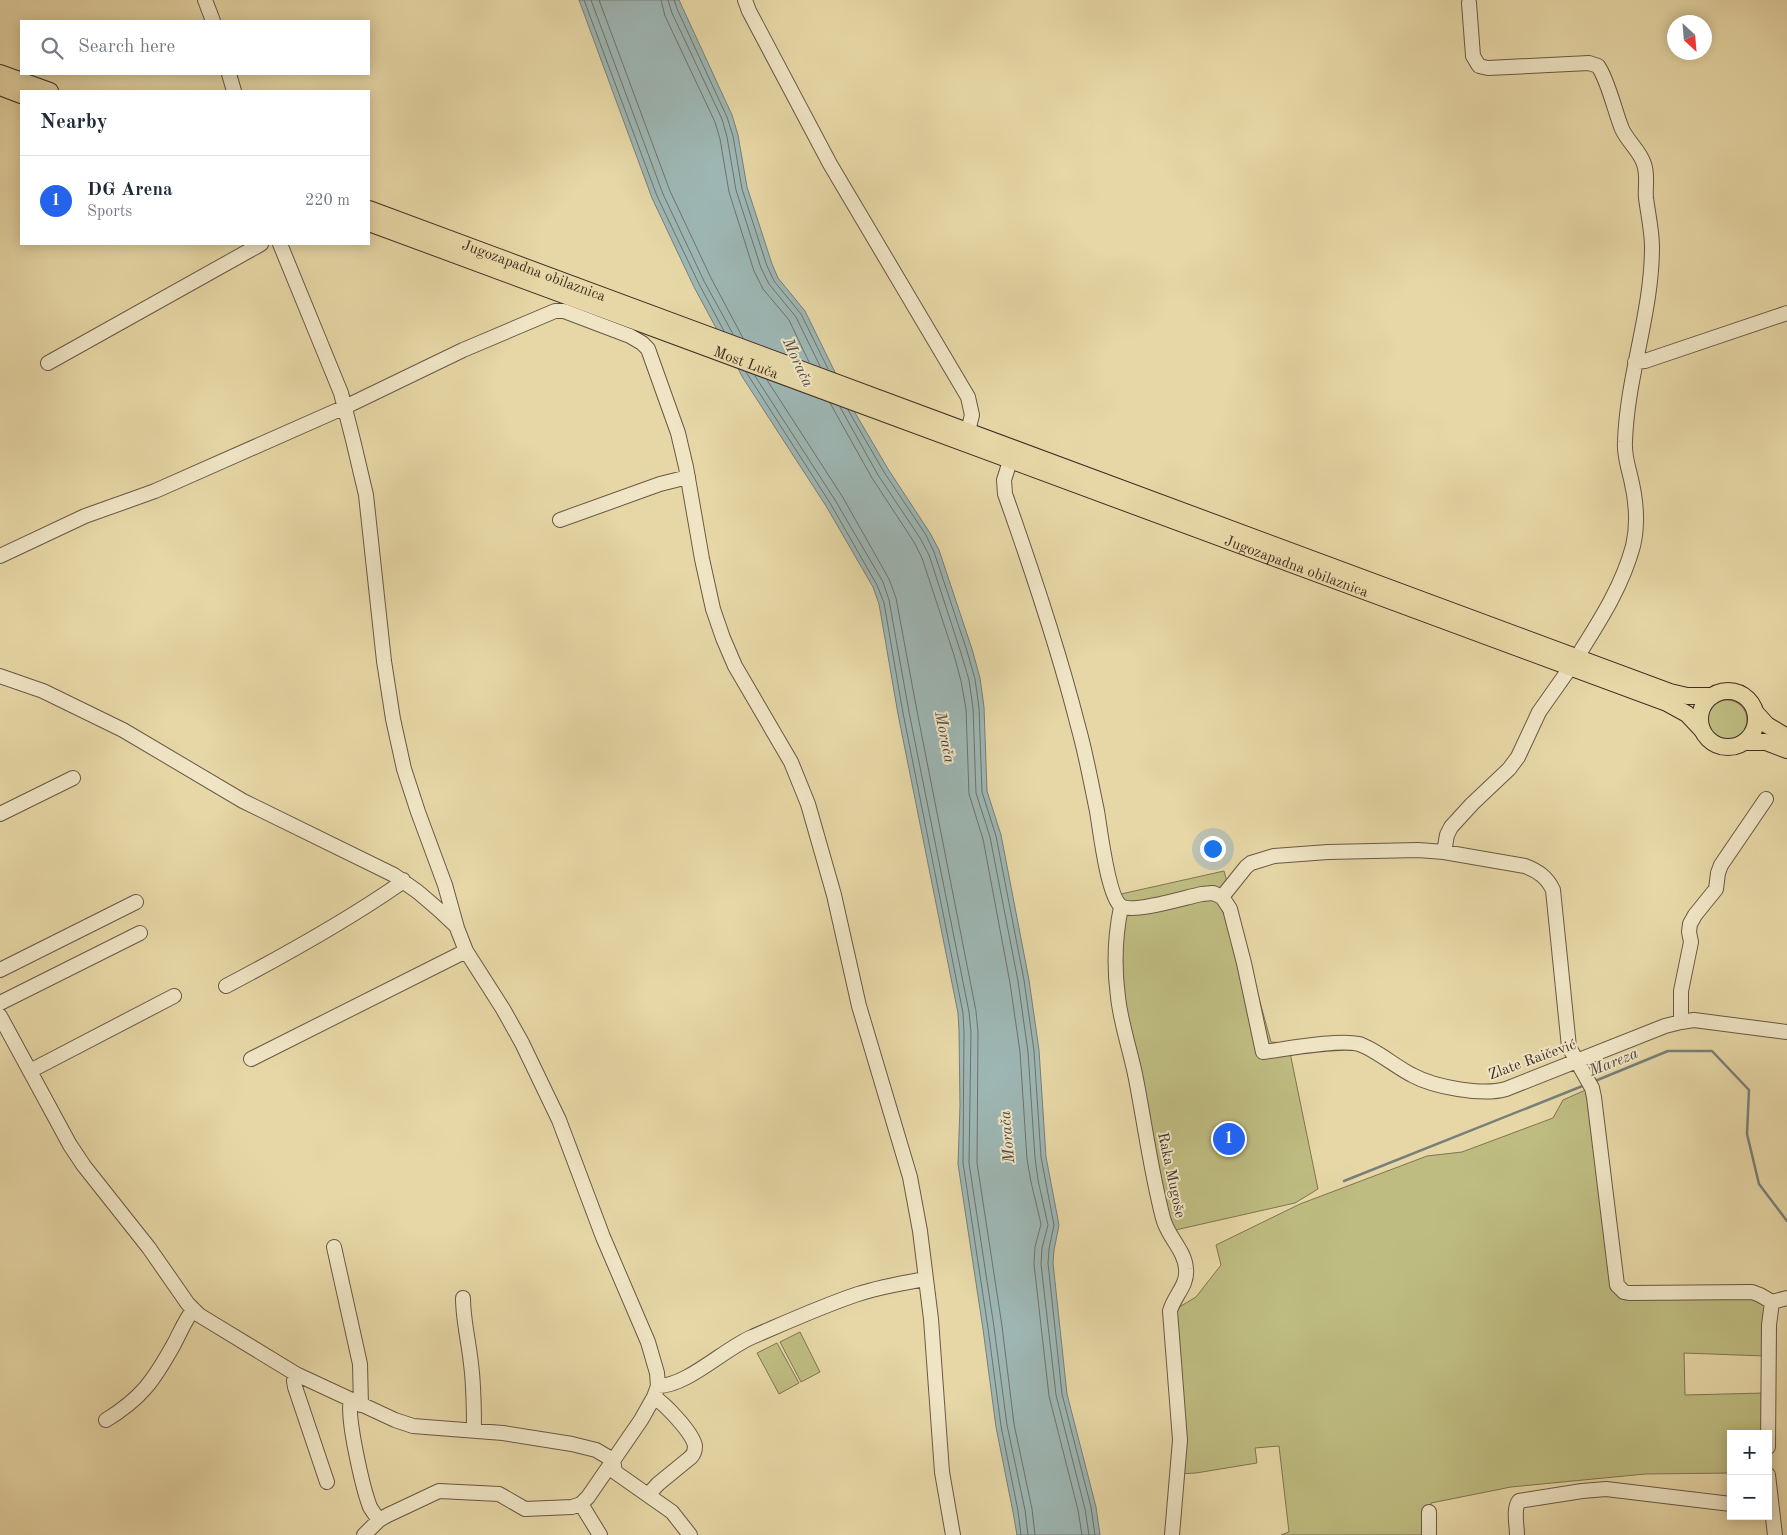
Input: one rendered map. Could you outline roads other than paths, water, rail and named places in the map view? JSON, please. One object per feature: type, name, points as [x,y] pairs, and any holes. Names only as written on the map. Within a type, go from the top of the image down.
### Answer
[{"type":"main road","points":[[0,73],[47,90]]},
{"type":"main road","points":[[0,87],[20,95]]},
{"type":"main road","name":"Jugozapadna obilaznica","points":[[370,209],[697,338]]},
{"type":"main road","name":"Jugozapadna obilaznica","points":[[370,223],[697,338]]},
{"type":"main road","name":"Most Luča","points":[[697,338],[886,408]]},
{"type":"main road","name":"Jugozapadna obilaznica","points":[[886,408],[968,431],[1574,663],[1667,703],[1687,714],[1702,730]]},
{"type":"main road","name":"Jugozapadna obilaznica","points":[[886,408],[1010,461],[1574,663],[1679,694],[1694,697],[1712,696]]},
{"type":"main road","points":[[1787,737],[1767,725],[1756,713],[1752,704],[1739,693],[1723,691],[1712,696],[1705,703],[1701,712],[1702,730],[1706,737],[1718,746],[1733,747],[1746,742],[1766,742],[1787,750]]},
{"type":"main road","points":[[1746,742],[1755,729],[1756,713]]},
{"type":"street","points":[[206,0],[213,20]]},
{"type":"street","points":[[745,0],[749,11],[830,164],[968,397],[972,415],[968,431]]},
{"type":"street","points":[[1444,852],[1447,835],[1451,827],[1518,757],[1539,712],[1601,621],[1618,588],[1634,540],[1636,517],[1634,495],[1624,443],[1630,391],[1648,291],[1652,247],[1646,198],[1646,170],[1643,160],[1623,132],[1602,72],[1596,64],[1488,68],[1479,66],[1473,56],[1469,4]]},
{"type":"street","points":[[230,75],[234,90]]},
{"type":"street","points":[[48,363],[260,245]]},
{"type":"street","points":[[280,245],[324,351],[344,407],[366,495],[384,661],[397,739],[415,804],[445,885],[457,928],[466,951],[503,1009],[539,1077],[559,1120],[603,1237],[648,1342],[657,1373],[656,1392],[641,1420],[588,1497],[581,1504],[572,1507],[525,1508],[499,1494],[446,1490],[426,1496],[379,1520],[364,1535]]},
{"type":"street","points":[[0,556],[85,516],[155,491],[344,407],[462,350],[555,311],[564,311],[630,336],[648,348],[678,433],[713,609],[735,666],[791,762],[812,817],[834,895],[859,1006],[910,1177],[920,1231],[931,1319],[942,1472],[953,1535]]},
{"type":"street","points":[[1635,362],[1645,361],[1787,313]]},
{"type":"street","points":[[1010,461],[1004,480],[1005,494],[1052,634],[1079,727],[1110,887],[1116,902],[1121,906],[1137,909],[1202,894],[1222,897],[1251,863],[1274,856],[1328,852],[1418,850],[1444,852],[1525,866],[1536,870],[1549,882],[1553,890],[1569,1047],[1590,1083],[1615,1280],[1619,1288],[1629,1293],[1752,1292],[1772,1302],[1787,1298]]},
{"type":"street","points":[[560,520],[660,484],[688,477]]},
{"type":"street","points":[[0,676],[43,691],[123,730],[244,801],[403,880],[440,910],[457,928]]},
{"type":"street","points":[[0,814],[73,778]]},
{"type":"street","points":[[1681,1022],[1681,992],[1691,942],[1690,924],[1716,889],[1721,865],[1766,799]]},
{"type":"street","points":[[226,986],[289,953],[362,910],[403,880]]},
{"type":"street","name":"Zlate Raičević","points":[[1222,897],[1230,909],[1263,1052],[1337,1044],[1357,1044],[1413,1076],[1426,1081],[1438,1085],[1490,1092],[1506,1089],[1665,1026],[1681,1022],[1694,1020],[1787,1032]]},
{"type":"street","points":[[0,970],[136,902]]},
{"type":"street","name":"Raka Mugoše","points":[[1121,906],[1117,928],[1118,1000],[1136,1079],[1161,1212],[1167,1229],[1185,1260],[1186,1268],[1184,1285],[1172,1304],[1170,1311],[1180,1449],[1172,1535]]},
{"type":"street","points":[[0,1003],[140,933]]},
{"type":"street","points":[[250,1059],[466,951]]},
{"type":"street","points":[[30,1071],[174,996]]},
{"type":"street","points":[[0,1016],[70,1145],[84,1166],[149,1248],[193,1310],[209,1322],[296,1374],[387,1417],[413,1426],[503,1434],[580,1446],[596,1450],[613,1460]]},
{"type":"street","points":[[334,1247],[360,1364],[356,1402],[349,1413],[351,1426],[370,1506],[379,1520]]},
{"type":"street","points":[[656,1392],[682,1379],[736,1345],[751,1338],[844,1299],[873,1290],[925,1279]]},
{"type":"street","points":[[463,1298],[474,1393],[474,1431]]},
{"type":"street","points":[[1768,1430],[1769,1326],[1772,1302]]},
{"type":"street","points":[[106,1420],[124,1409],[142,1393],[156,1376],[193,1310]]},
{"type":"street","points":[[296,1374],[295,1387],[327,1482]]},
{"type":"street","points":[[648,1495],[658,1484],[691,1457],[695,1448],[692,1438],[656,1392]]},
{"type":"street","points":[[613,1460],[615,1472],[675,1516],[690,1535]]},
{"type":"street","points":[[1517,1535],[1516,1509],[1519,1502],[1582,1491],[1606,1489],[1727,1504]]},
{"type":"street","points":[[581,1504],[600,1535]]},
{"type":"street","points":[[1429,1512],[1430,1535]]},
{"type":"street","points":[[1772,1517],[1775,1535]]},
{"type":"water","name":"Morača","points":[[579,0],[679,0],[732,115],[738,135],[747,187],[778,278],[805,311],[854,411],[939,550],[980,678],[984,707],[987,791],[1001,835],[1029,980],[1039,1050],[1046,1157],[1059,1225],[1053,1263],[1067,1394],[1096,1507],[1100,1535],[1017,1535],[996,1427],[958,1164],[960,1106],[958,1013],[898,714],[879,604],[873,587],[826,506],[743,378],[694,287],[652,198]]},
{"type":"waterway","name":"Mareza","points":[[1595,1081],[1668,1051],[1712,1051],[1749,1090],[1747,1134],[1759,1184],[1787,1221]]},
{"type":"waterway","name":"Mareza","points":[[1344,1181],[1585,1085]]},
{"type":"place","name":"DG Arena","points":[[1229,1139]]}]
